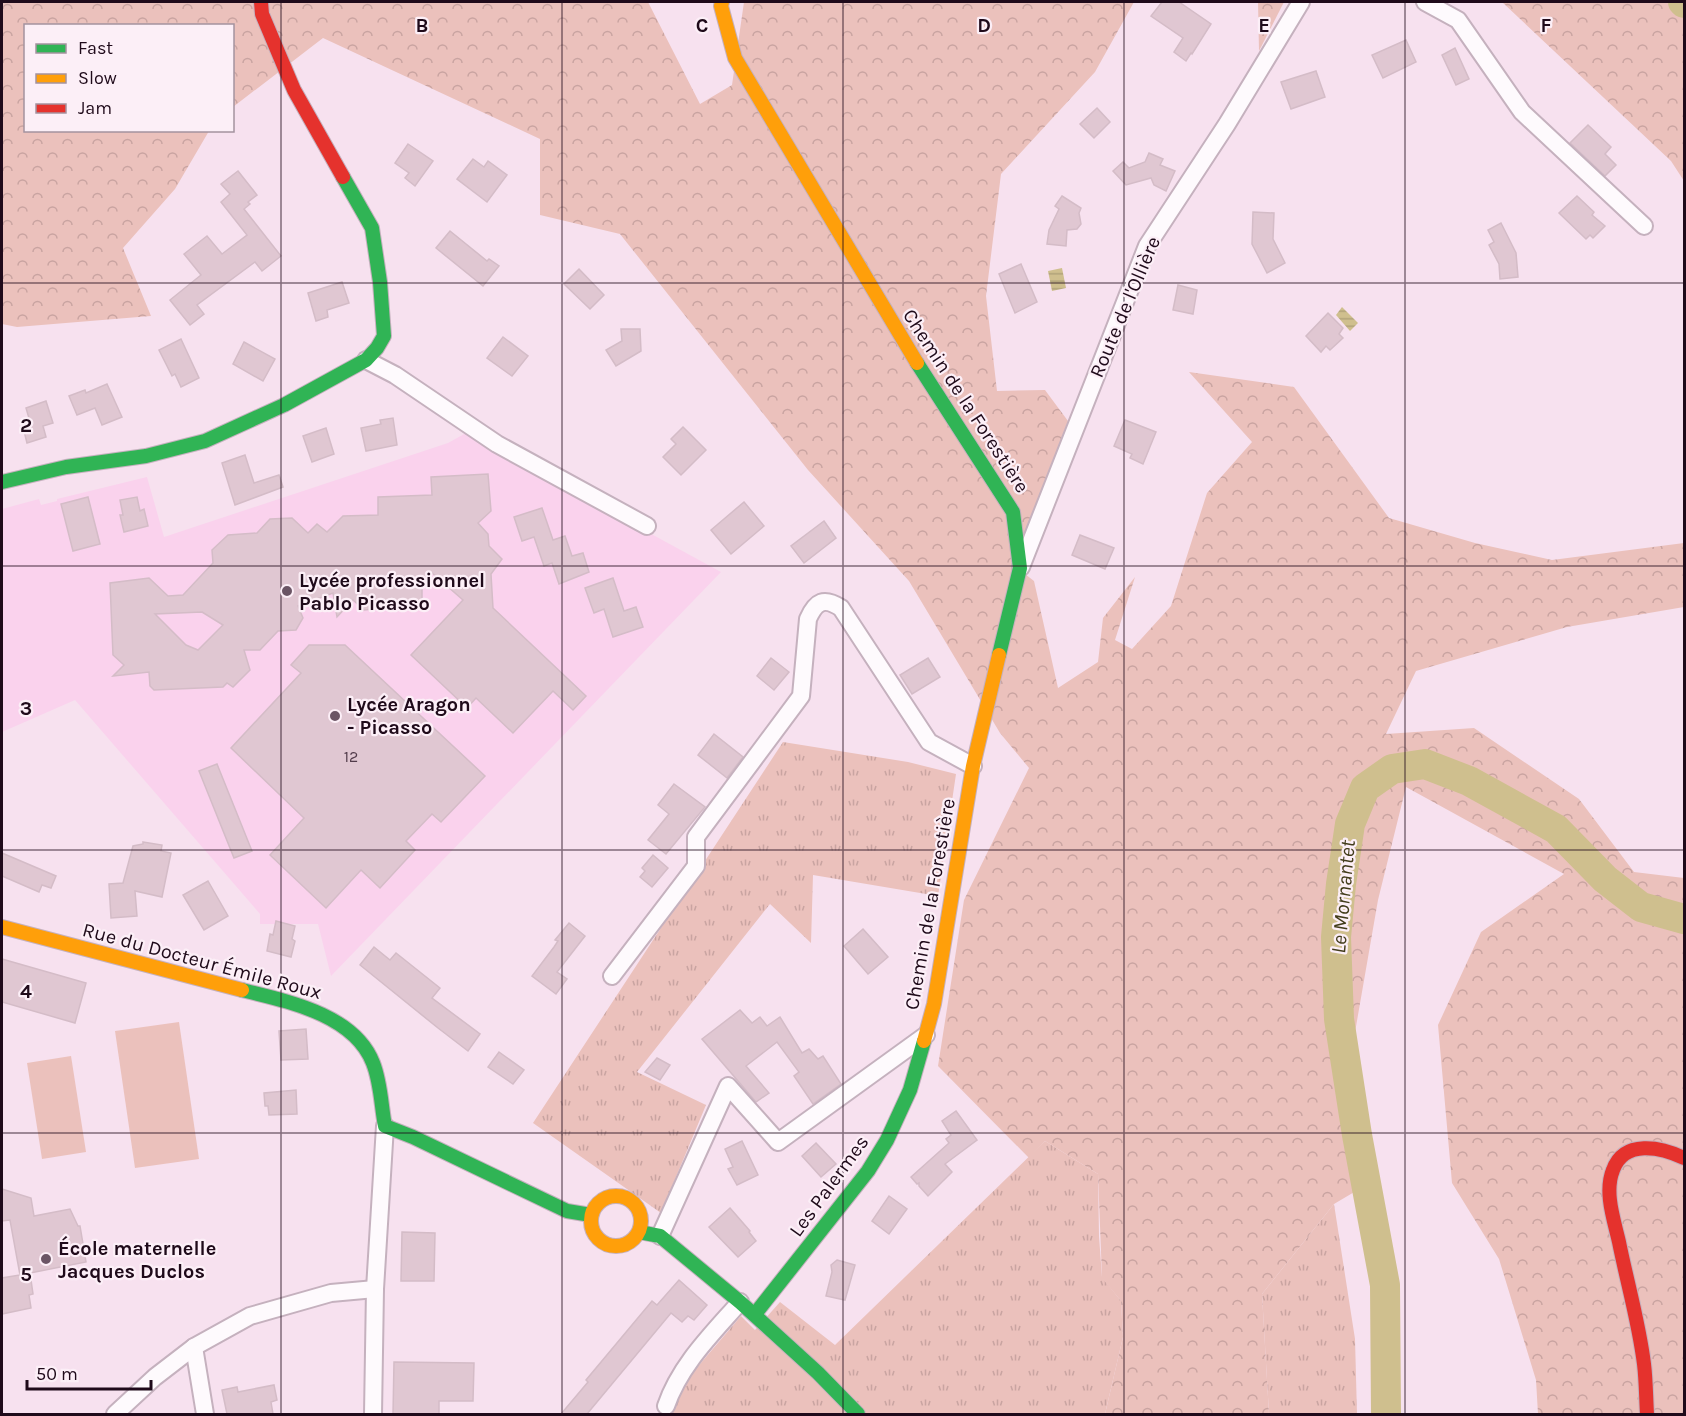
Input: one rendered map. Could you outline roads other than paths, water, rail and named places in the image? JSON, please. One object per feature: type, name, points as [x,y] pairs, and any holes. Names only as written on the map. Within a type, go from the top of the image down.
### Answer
[{"type":"street","points":[[2,482],[66,467],[146,456],[205,441],[284,405],[366,360],[384,336],[380,282],[372,228],[294,90],[262,14],[261,2]]},
{"type":"street","name":"Chemin de la Forestière","points":[[722,2],[721,6],[735,58],[907,347],[1013,512],[1020,568],[973,766],[934,1004],[926,1035]]},
{"type":"street","name":"Route de l'Ollière","points":[[1020,568],[1147,246],[1227,124],[1301,2]]},
{"type":"street","points":[[1425,2],[1458,20],[1522,112],[1644,226]]},
{"type":"street","points":[[366,360],[395,375],[497,444],[647,526]]},
{"type":"street","points":[[612,976],[696,866],[696,837],[801,696],[808,619],[813,608],[823,601],[831,602],[841,608],[929,742],[973,766]]},
{"type":"street","name":"Rue du Docteur Émile Roux","points":[[2,927],[297,1004],[329,1016],[369,1054],[375,1069],[385,1126]]},
{"type":"street","points":[[660,1236],[728,1086],[778,1142],[926,1035]]},
{"type":"street","name":"Les Palermes","points":[[755,1314],[840,1208],[868,1171],[887,1140],[910,1090],[926,1035]]},
{"type":"street","points":[[373,1414],[375,1289],[385,1126],[413,1137],[567,1211],[591,1215]]},
{"type":"street","points":[[1647,1414],[1644,1363],[1612,1210],[1610,1185],[1618,1160],[1627,1152],[1640,1147],[1656,1147],[1684,1158]]},
{"type":"street","points":[[614,1196],[623,1197],[636,1206],[640,1214],[639,1232],[634,1240],[625,1245],[616,1247],[605,1245],[597,1240],[592,1232],[591,1215],[596,1205],[602,1200],[614,1196]]},
{"type":"street","points":[[639,1232],[660,1236],[755,1314],[858,1414]]},
{"type":"street","points":[[115,1414],[155,1377],[194,1347],[250,1316],[331,1293],[375,1289]]},
{"type":"street","points":[[666,1406],[671,1390],[687,1364],[740,1302]]},
{"type":"street","points":[[194,1347],[205,1414]]},
{"type":"waterway","name":"Le Mornantet","points":[[1386,1414],[1385,1285],[1357,1135],[1339,1019],[1336,937],[1350,824],[1365,788],[1392,769],[1425,764],[1469,781],[1556,829],[1605,879],[1641,907],[1684,919]]},
{"type":"place","name":"Lycée professionnel Pablo Picasso","points":[[287,591]]},
{"type":"place","name":"Lycée Aragon - Picasso","points":[[335,716]]},
{"type":"place","name":"École maternelle Jacques Duclos","points":[[46,1259]]}]
